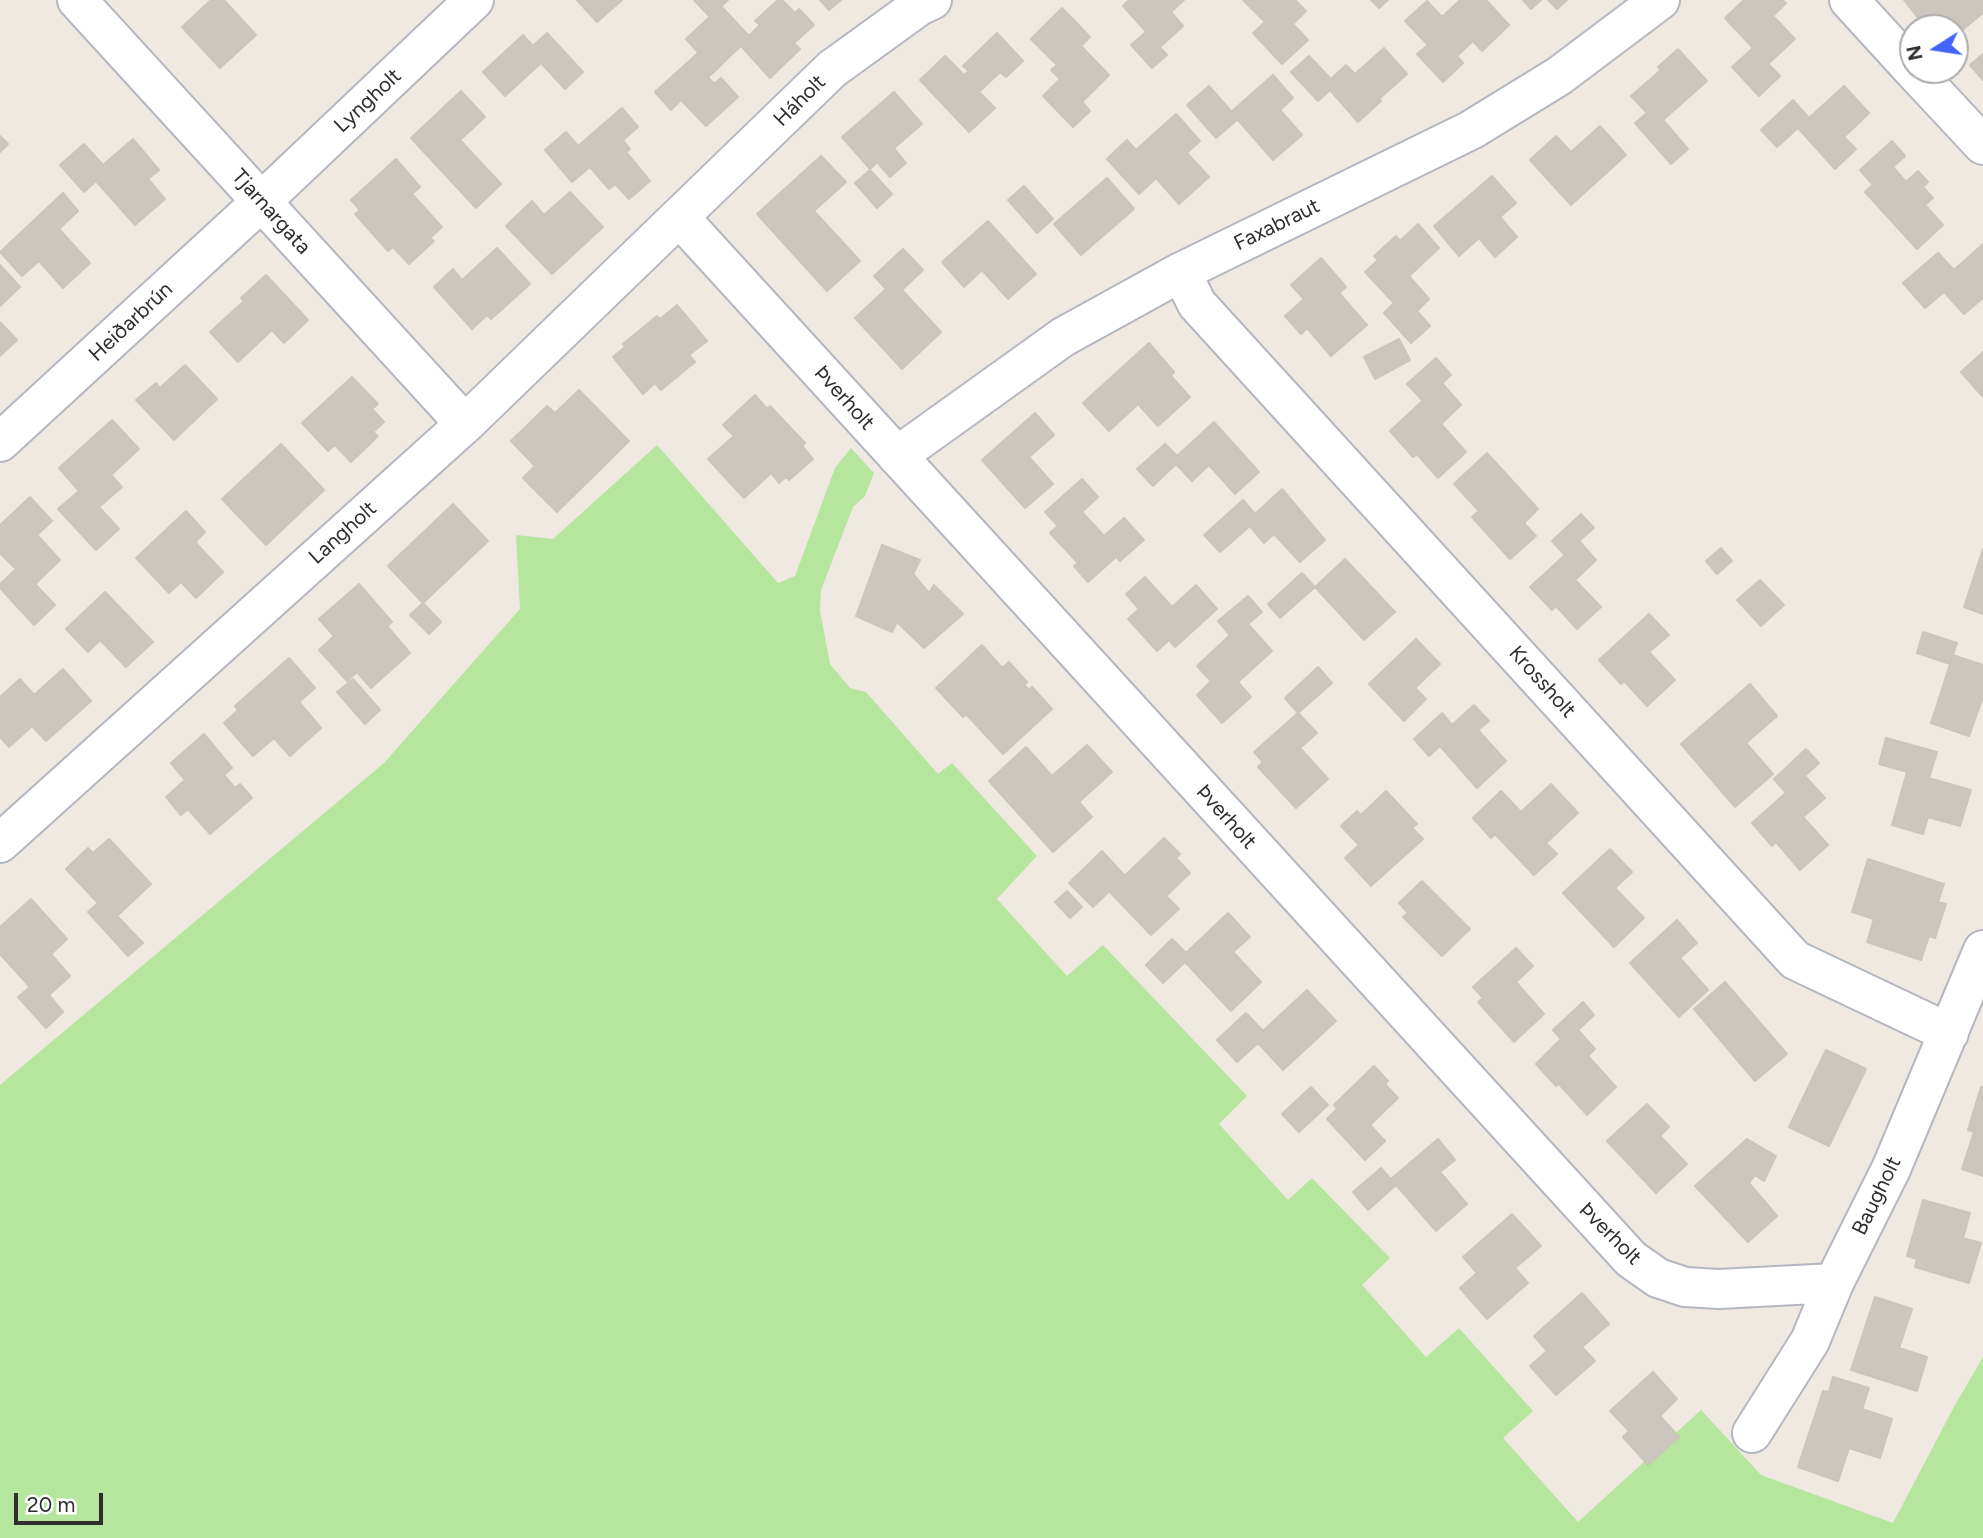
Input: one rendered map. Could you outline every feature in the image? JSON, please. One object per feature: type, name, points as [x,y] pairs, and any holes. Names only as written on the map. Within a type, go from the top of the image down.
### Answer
[{"type":"street","name":"Tjarnargata","points":[[77,0],[465,424]]},
{"type":"street","name":"Lyngholt","points":[[262,201],[474,0]]},
{"type":"street","name":"Háholt","points":[[680,218],[832,69],[919,6],[932,0]]},
{"type":"street","name":"Faxabraut","points":[[897,456],[1063,337],[1181,272],[1471,130],[1559,76],[1628,27],[1660,0]]},
{"type":"street","points":[[1849,0],[1899,55]]},
{"type":"street","points":[[1926,84],[1983,145]]},
{"type":"street","name":"Heiðarbrún","points":[[0,442],[262,201]]},
{"type":"street","name":"Langholt","points":[[0,842],[465,424],[680,218]]},
{"type":"street","name":"Þverholt","points":[[680,218],[1631,1259],[1658,1278],[1685,1287],[1719,1289],[1834,1283]]},
{"type":"street","name":"Krossholt","points":[[1181,272],[1197,304],[1796,960],[1950,1033]]},
{"type":"street","name":"Baugholt","points":[[1752,1433],[1810,1341],[1834,1283],[1891,1169],[1983,950]]},
{"type":"green space","points":[[657,445],[778,583],[795,576],[835,468],[851,448],[874,473],[865,496],[853,507],[821,590],[820,611],[830,664],[850,688],[866,692],[938,774],[952,763],[1037,856],[997,899],[1067,976],[1103,945],[1247,1096],[1219,1124],[1288,1200],[1312,1178],[1390,1258],[1362,1285],[1426,1357],[1459,1328],[1533,1411],[1503,1438],[1578,1522],[1701,1410],[1761,1475],[1893,1523],[1983,1357],[1983,1538],[0,1538],[0,1085],[384,763],[520,609],[516,535],[553,539]]},
{"type":"building","points":[[211,0],[224,0],[256,35],[220,68],[182,27]]},
{"type":"building","points":[[577,0],[622,0],[597,22]]},
{"type":"building","points":[[694,0],[728,0],[710,17]]},
{"type":"building","points":[[778,0],[782,0],[795,13],[799,9],[814,25],[794,43],[800,49],[770,78],[741,46],[730,56],[702,24],[721,6],[749,36],[760,25],[755,21]]},
{"type":"building","points":[[820,0],[841,0],[829,10]]},
{"type":"building","points":[[1129,0],[1184,0],[1171,12],[1183,26],[1160,47],[1123,6]]},
{"type":"building","points":[[1243,0],[1295,0],[1306,11],[1293,24],[1308,40],[1282,64],[1253,33],[1265,22]]},
{"type":"building","points":[[1371,0],[1388,0],[1379,8]]},
{"type":"building","points":[[1460,0],[1486,0],[1509,25],[1482,51],[1473,41],[1457,56],[1463,63],[1443,82],[1417,54],[1428,45],[1405,21],[1427,1],[1442,17]]},
{"type":"building","points":[[1523,0],[1541,0],[1531,9]]},
{"type":"building","points":[[1548,0],[1567,0],[1557,9]]},
{"type":"building","points":[[1744,0],[1782,0],[1786,3],[1773,16],[1795,39],[1768,64],[1725,18]]},
{"type":"building","points":[[1904,0],[1983,0],[1983,13],[1969,24],[1969,14],[1915,14]]},
{"type":"building","points":[[1062,8],[1090,37],[1081,46],[1109,75],[1082,102],[1090,111],[1073,127],[1043,96],[1060,79],[1051,70],[1057,65],[1031,39]]},
{"type":"building","points":[[702,24],[730,56],[715,71],[686,39]]},
{"type":"building","points":[[1146,32],[1167,55],[1152,68],[1131,45]]},
{"type":"building","points":[[547,33],[583,72],[565,89],[541,63],[505,96],[483,72],[523,35],[533,46]]},
{"type":"building","points":[[997,33],[1023,61],[1006,77],[1000,72],[979,92],[995,108],[969,132],[920,80],[945,56],[964,75],[969,71],[963,66]]},
{"type":"building","points":[[1384,48],[1407,74],[1358,122],[1330,90],[1318,101],[1291,72],[1309,56],[1331,79],[1346,65],[1355,74]]},
{"type":"building","points":[[1753,48],[1780,76],[1759,96],[1732,67]]},
{"type":"building","points":[[1678,49],[1707,81],[1663,120],[1688,149],[1671,164],[1635,123],[1647,113],[1631,96],[1661,70],[1658,67]]},
{"type":"building","points":[[698,53],[715,71],[708,77],[714,84],[721,78],[738,97],[706,126],[681,100],[671,110],[655,92]]},
{"type":"building","points":[[1983,54],[1983,80],[1970,65]]},
{"type":"building","points":[[1273,75],[1293,98],[1280,110],[1302,135],[1273,160],[1231,112]]},
{"type":"building","points":[[1209,86],[1238,119],[1216,138],[1187,105]]},
{"type":"building","points":[[1844,86],[1869,113],[1844,137],[1856,149],[1835,169],[1798,128]]},
{"type":"building","points":[[461,91],[485,117],[460,140],[501,184],[476,208],[411,138]]},
{"type":"building","points":[[894,92],[922,124],[894,148],[906,163],[890,177],[877,162],[870,169],[842,137]]},
{"type":"building","points":[[1793,100],[1809,118],[1777,147],[1761,130]]},
{"type":"building","points":[[622,108],[638,127],[623,140],[630,149],[626,152],[650,181],[629,199],[615,184],[609,189],[590,167],[572,182],[545,150],[566,132],[578,146]]},
{"type":"building","points":[[1176,114],[1200,141],[1187,153],[1209,177],[1179,204],[1156,178],[1139,194],[1107,159],[1127,140],[1136,150]]},
{"type":"building","points":[[1600,126],[1626,155],[1571,205],[1530,160],[1556,136],[1571,152]]},
{"type":"building","points":[[0,136],[8,144],[0,152]]},
{"type":"building","points":[[133,139],[159,170],[148,179],[165,199],[135,225],[96,181],[84,192],[60,165],[84,144],[103,165]]},
{"type":"building","points":[[1892,141],[1905,156],[1873,185],[1860,170]]},
{"type":"building","points":[[821,156],[846,182],[814,211],[860,261],[827,291],[757,214]]},
{"type":"building","points":[[396,159],[420,187],[412,194],[442,227],[430,238],[434,241],[409,264],[393,247],[388,251],[355,214],[360,210],[351,200]]},
{"type":"building","points":[[1893,167],[1906,182],[1918,171],[1928,182],[1923,187],[1933,198],[1925,205],[1943,225],[1917,249],[1865,192]]},
{"type":"building","points":[[870,170],[892,194],[877,208],[855,183]]},
{"type":"building","points":[[1492,176],[1516,203],[1500,217],[1517,237],[1495,257],[1479,238],[1459,256],[1434,226]]},
{"type":"building","points":[[1107,178],[1134,209],[1081,255],[1054,224]]},
{"type":"building","points":[[1024,186],[1053,219],[1037,233],[1008,200]]},
{"type":"building","points":[[570,192],[603,227],[552,274],[506,226],[532,201],[544,215]]},
{"type":"building","points":[[63,193],[78,211],[59,229],[90,263],[63,288],[39,261],[22,276],[0,252]]},
{"type":"building","points":[[988,221],[1036,274],[1008,299],[982,270],[964,287],[942,262]]},
{"type":"building","points":[[1418,224],[1439,248],[1409,276],[1429,299],[1417,311],[1430,326],[1411,343],[1384,313],[1394,303],[1365,272],[1378,260],[1374,256],[1396,236],[1400,241]]},
{"type":"building","points":[[1983,244],[1983,298],[1964,314],[1944,292],[1925,308],[1903,283],[1938,253],[1954,270]]},
{"type":"building","points":[[497,248],[530,284],[491,319],[487,315],[472,329],[434,287],[453,269],[462,280]]},
{"type":"building","points":[[903,249],[923,270],[902,290],[941,332],[902,369],[855,318],[886,289],[874,276]]},
{"type":"building","points":[[1321,258],[1346,287],[1339,293],[1367,325],[1331,356],[1307,328],[1301,334],[1285,316],[1304,299],[1291,285]]},
{"type":"building","points":[[0,265],[20,287],[0,306]]},
{"type":"building","points":[[266,275],[308,320],[284,343],[272,330],[238,362],[210,332],[244,301],[241,298]]},
{"type":"building","points":[[677,305],[707,341],[689,355],[695,362],[661,390],[655,383],[643,394],[613,357],[625,347],[623,344],[657,316],[660,319]]},
{"type":"building","points":[[0,322],[17,340],[0,356]]},
{"type":"building","points":[[1399,339],[1410,360],[1375,379],[1364,357]]},
{"type":"building","points":[[1149,343],[1174,372],[1171,376],[1190,397],[1158,426],[1138,404],[1109,431],[1083,403]]},
{"type":"building","points":[[1983,352],[1983,397],[1961,372]]},
{"type":"building","points":[[1436,358],[1451,375],[1423,401],[1407,384]]},
{"type":"building","points":[[185,365],[217,399],[174,440],[136,400],[156,383],[160,388]]},
{"type":"building","points":[[352,377],[378,404],[372,409],[384,422],[373,432],[378,436],[351,462],[335,445],[328,451],[302,423]]},
{"type":"building","points":[[1442,383],[1461,405],[1441,424],[1466,452],[1438,478],[1417,454],[1413,457],[1390,431]]},
{"type":"building","points":[[579,390],[629,441],[557,512],[523,478],[535,466],[511,441],[547,406],[555,413]]},
{"type":"building","points":[[755,395],[767,409],[770,406],[805,443],[802,446],[813,459],[789,480],[786,477],[779,483],[771,473],[744,498],[708,459],[734,436],[723,425]]},
{"type":"building","points":[[1035,413],[1054,435],[1029,457],[1053,484],[1025,508],[982,460]]},
{"type":"building","points":[[112,420],[139,449],[111,475],[122,487],[99,507],[119,529],[96,550],[58,509],[79,491],[59,468]]},
{"type":"building","points":[[1214,422],[1259,472],[1235,494],[1209,465],[1192,481],[1176,464],[1153,486],[1137,469],[1165,444],[1177,456]]},
{"type":"building","points":[[281,444],[324,490],[266,545],[222,499]]},
{"type":"building","points":[[1487,453],[1538,509],[1524,523],[1536,536],[1510,559],[1472,517],[1479,511],[1454,484]]},
{"type":"building","points":[[1082,479],[1098,497],[1082,512],[1104,536],[1124,518],[1144,540],[1120,561],[1116,557],[1088,582],[1074,566],[1078,563],[1050,533],[1058,526],[1045,512]]},
{"type":"building","points":[[1282,489],[1325,540],[1300,562],[1274,534],[1264,543],[1250,526],[1220,552],[1204,535],[1243,500],[1255,514]]},
{"type":"building","points":[[30,497],[52,521],[37,535],[60,560],[35,584],[55,605],[34,625],[0,588],[0,584],[16,569],[0,553],[0,525]]},
{"type":"building","points":[[453,504],[488,541],[423,603],[388,566]]},
{"type":"building","points":[[186,511],[205,532],[195,542],[223,572],[196,598],[181,582],[169,593],[136,558]]},
{"type":"building","points":[[1581,514],[1594,528],[1579,541],[1596,560],[1575,580],[1601,607],[1577,629],[1556,606],[1552,610],[1530,587],[1565,555],[1552,541]]},
{"type":"building","points":[[882,545],[920,560],[913,574],[929,593],[934,585],[963,614],[924,648],[897,622],[892,632],[856,616]]},
{"type":"building","points":[[1721,548],[1732,561],[1717,574],[1706,561]]},
{"type":"building","points":[[1983,549],[1983,614],[1964,607]]},
{"type":"building","points":[[1345,559],[1395,612],[1364,640],[1315,587]]},
{"type":"building","points":[[1302,573],[1315,587],[1280,618],[1268,604]]},
{"type":"building","points":[[1145,577],[1172,607],[1196,585],[1217,609],[1175,647],[1169,640],[1157,651],[1128,619],[1139,609],[1126,594]]},
{"type":"building","points":[[1760,580],[1784,605],[1761,626],[1737,600]]},
{"type":"building","points":[[359,584],[392,622],[387,626],[410,653],[371,688],[357,672],[347,681],[319,650],[334,636],[319,619]]},
{"type":"building","points":[[105,592],[153,642],[126,667],[100,640],[88,652],[66,629]]},
{"type":"building","points":[[1248,596],[1262,612],[1248,624],[1272,651],[1238,682],[1251,697],[1222,723],[1197,695],[1211,681],[1197,666],[1230,635],[1218,621]]},
{"type":"building","points":[[423,603],[441,622],[429,634],[410,615]]},
{"type":"building","points":[[1649,614],[1669,635],[1649,652],[1675,680],[1647,706],[1624,681],[1621,684],[1599,660]]},
{"type":"building","points":[[1923,632],[1957,643],[1950,664],[1917,653]]},
{"type":"building","points":[[1416,639],[1440,664],[1415,688],[1426,699],[1404,721],[1369,684]]},
{"type":"building","points":[[982,645],[1002,668],[1009,662],[1027,682],[1024,685],[1029,690],[1032,687],[1052,709],[1003,754],[966,714],[963,717],[936,688]]},
{"type":"building","points":[[1953,655],[1983,665],[1983,697],[1969,736],[1931,723]]},
{"type":"building","points":[[289,658],[315,688],[299,702],[321,728],[290,756],[274,738],[253,756],[224,723],[238,710],[235,706]]},
{"type":"building","points":[[1318,667],[1332,683],[1298,713],[1285,698]]},
{"type":"building","points":[[63,669],[91,701],[46,741],[32,726],[9,747],[0,737],[0,697],[20,679],[34,695]]},
{"type":"building","points":[[353,679],[380,710],[365,724],[337,692]]},
{"type":"building","points":[[1750,684],[1777,716],[1746,743],[1773,774],[1735,807],[1681,744]]},
{"type":"building","points":[[1474,705],[1489,721],[1478,730],[1506,761],[1477,788],[1440,746],[1429,756],[1414,739],[1442,713],[1452,725]]},
{"type":"building","points":[[1298,713],[1317,733],[1300,748],[1328,779],[1296,808],[1258,767],[1263,762],[1254,752]]},
{"type":"building","points":[[204,734],[232,768],[224,775],[235,788],[240,784],[252,798],[210,834],[188,809],[181,815],[166,797],[185,780],[171,763]]},
{"type":"building","points":[[1886,738],[1937,752],[1929,778],[1879,764]]},
{"type":"building","points":[[1087,745],[1112,772],[1079,802],[1092,817],[1053,852],[989,781],[1026,747],[1052,776]]},
{"type":"building","points":[[1806,749],[1819,763],[1786,793],[1774,779]]},
{"type":"building","points":[[1907,772],[1971,790],[1960,826],[1928,817],[1923,834],[1892,825]]},
{"type":"building","points":[[1805,776],[1825,798],[1803,817],[1828,845],[1800,870],[1776,842],[1772,846],[1752,823]]},
{"type":"building","points":[[1551,784],[1578,813],[1546,843],[1557,854],[1534,875],[1495,834],[1491,838],[1473,818],[1501,791],[1521,812]]},
{"type":"building","points":[[1386,791],[1417,824],[1412,828],[1423,839],[1371,886],[1345,858],[1359,845],[1341,826],[1357,811],[1361,815]]},
{"type":"building","points":[[1164,838],[1180,854],[1176,858],[1190,873],[1166,896],[1179,909],[1151,935],[1109,891]]},
{"type":"building","points":[[109,839],[151,884],[117,916],[143,943],[128,956],[88,912],[98,903],[66,869],[88,848],[93,853]]},
{"type":"building","points":[[1610,849],[1632,872],[1615,888],[1644,918],[1614,947],[1563,893]]},
{"type":"building","points":[[1102,851],[1125,876],[1093,907],[1069,883]]},
{"type":"building","points":[[1868,859],[1944,884],[1938,902],[1946,904],[1935,938],[1929,936],[1921,960],[1867,942],[1874,919],[1852,912]]},
{"type":"building","points":[[1422,881],[1470,929],[1442,956],[1403,917],[1408,913],[1399,903]]},
{"type":"building","points":[[1067,891],[1082,907],[1070,918],[1055,902]]},
{"type":"building","points":[[31,899],[67,939],[51,954],[70,976],[49,995],[63,1012],[46,1028],[18,997],[30,987],[0,954],[0,927]]},
{"type":"building","points":[[1228,913],[1250,937],[1233,952],[1261,982],[1231,1011],[1185,962],[1163,983],[1146,965],[1172,939],[1186,953]]},
{"type":"building","points":[[1677,920],[1697,943],[1680,958],[1708,990],[1679,1017],[1630,963]]},
{"type":"building","points":[[1516,948],[1533,966],[1516,982],[1544,1014],[1514,1042],[1478,1002],[1483,998],[1473,987]]},
{"type":"building","points":[[1725,982],[1787,1054],[1755,1081],[1694,1009]]},
{"type":"building","points":[[1307,990],[1336,1021],[1283,1070],[1258,1043],[1237,1062],[1217,1040],[1246,1013],[1263,1031]]},
{"type":"building","points":[[1583,1002],[1594,1015],[1578,1030],[1595,1049],[1588,1056],[1616,1087],[1587,1115],[1559,1084],[1556,1086],[1536,1064],[1561,1039],[1553,1030]]},
{"type":"building","points":[[1826,1050],[1866,1069],[1829,1146],[1789,1127]]},
{"type":"building","points":[[1374,1066],[1388,1081],[1385,1084],[1398,1098],[1370,1125],[1385,1141],[1365,1160],[1327,1119],[1337,1109],[1334,1105]]},
{"type":"building","points":[[1311,1087],[1328,1105],[1299,1132],[1282,1114]]},
{"type":"building","points":[[1981,1087],[1983,1176],[1962,1169],[1974,1132],[1968,1130]]},
{"type":"building","points":[[1647,1104],[1669,1127],[1660,1136],[1687,1164],[1656,1193],[1607,1141]]},
{"type":"building","points":[[1438,1139],[1455,1160],[1440,1172],[1467,1204],[1436,1231],[1391,1179]]},
{"type":"building","points":[[1747,1139],[1776,1156],[1764,1181],[1755,1175],[1749,1183],[1777,1216],[1748,1242],[1695,1186]]},
{"type":"building","points":[[1381,1168],[1396,1185],[1368,1210],[1353,1192]]},
{"type":"building","points":[[1923,1200],[1970,1213],[1963,1238],[1981,1243],[1969,1283],[1915,1267],[1917,1259],[1907,1256]]},
{"type":"building","points":[[1512,1214],[1541,1246],[1515,1268],[1528,1283],[1487,1319],[1460,1288],[1477,1273],[1463,1257]]},
{"type":"building","points":[[1582,1293],[1609,1324],[1582,1347],[1595,1361],[1556,1395],[1530,1366],[1547,1351],[1534,1336]]},
{"type":"building","points":[[1875,1297],[1912,1309],[1899,1348],[1927,1357],[1917,1391],[1851,1370]]},
{"type":"building","points":[[1653,1372],[1677,1399],[1660,1416],[1679,1437],[1648,1465],[1623,1437],[1629,1431],[1610,1411]]},
{"type":"building","points":[[1833,1377],[1869,1388],[1862,1409],[1892,1419],[1880,1458],[1849,1448],[1838,1481],[1798,1467],[1823,1391],[1829,1392]]}]
